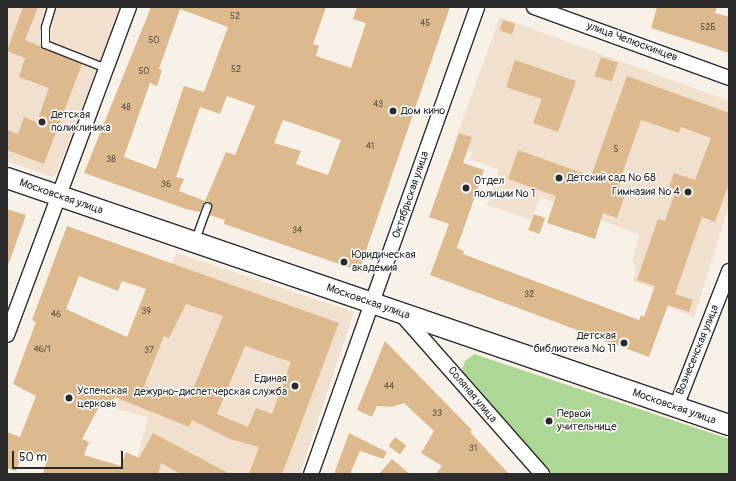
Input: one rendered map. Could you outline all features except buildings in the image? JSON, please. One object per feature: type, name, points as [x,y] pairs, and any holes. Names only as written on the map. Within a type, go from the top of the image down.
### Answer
[{"type":"main road","name":"Московская улица","points":[[7,178],[402,315],[729,425]]},
{"type":"street","points":[[7,335],[129,7]]},
{"type":"street","name":"Октябрьская улица","points":[[311,474],[477,7]]},
{"type":"street","name":"улица Челюскинцев","points":[[534,7],[729,78]]},
{"type":"street","name":"Вознесенская улица","points":[[676,407],[729,271]]},
{"type":"street","name":"Соляная улица","points":[[402,315],[542,474]]},
{"type":"lane","points":[[51,7],[46,27],[46,44],[106,68]]},
{"type":"lane","points":[[194,242],[207,206]]},
{"type":"shaded area","points":[[7,7],[121,7],[57,173],[52,177],[7,161]]},
{"type":"shaded area","points":[[500,17],[729,101],[729,206],[694,317],[650,300],[653,288],[633,281],[636,270],[632,260],[640,235],[540,197],[531,220],[487,205],[499,170],[470,159],[472,152],[453,146]]},
{"type":"shaded area","points":[[176,253],[354,312],[300,474],[133,474],[148,417],[113,408],[135,364]]},
{"type":"green space","points":[[474,354],[729,439],[729,474],[551,474],[461,371],[465,361]]},
{"type":"place","name":"Дом кино","points":[[393,111]]},
{"type":"place","name":"Детская поликлиника","points":[[42,122]]},
{"type":"place","name":"Детский сад № 68","points":[[559,178]]},
{"type":"place","name":"Отдел полиции № 1","points":[[466,188]]},
{"type":"place","name":"Гимназия № 4","points":[[688,192]]},
{"type":"place","name":"Юридическая академия","points":[[344,262]]},
{"type":"place","name":"Детская библиотека № 11","points":[[624,343]]},
{"type":"place","name":"Единая дежурно-диспетчерская служба","points":[[295,386]]},
{"type":"place","name":"Успенская церковь","points":[[69,398]]},
{"type":"place","name":"Первой учительнице","points":[[549,421]]}]
